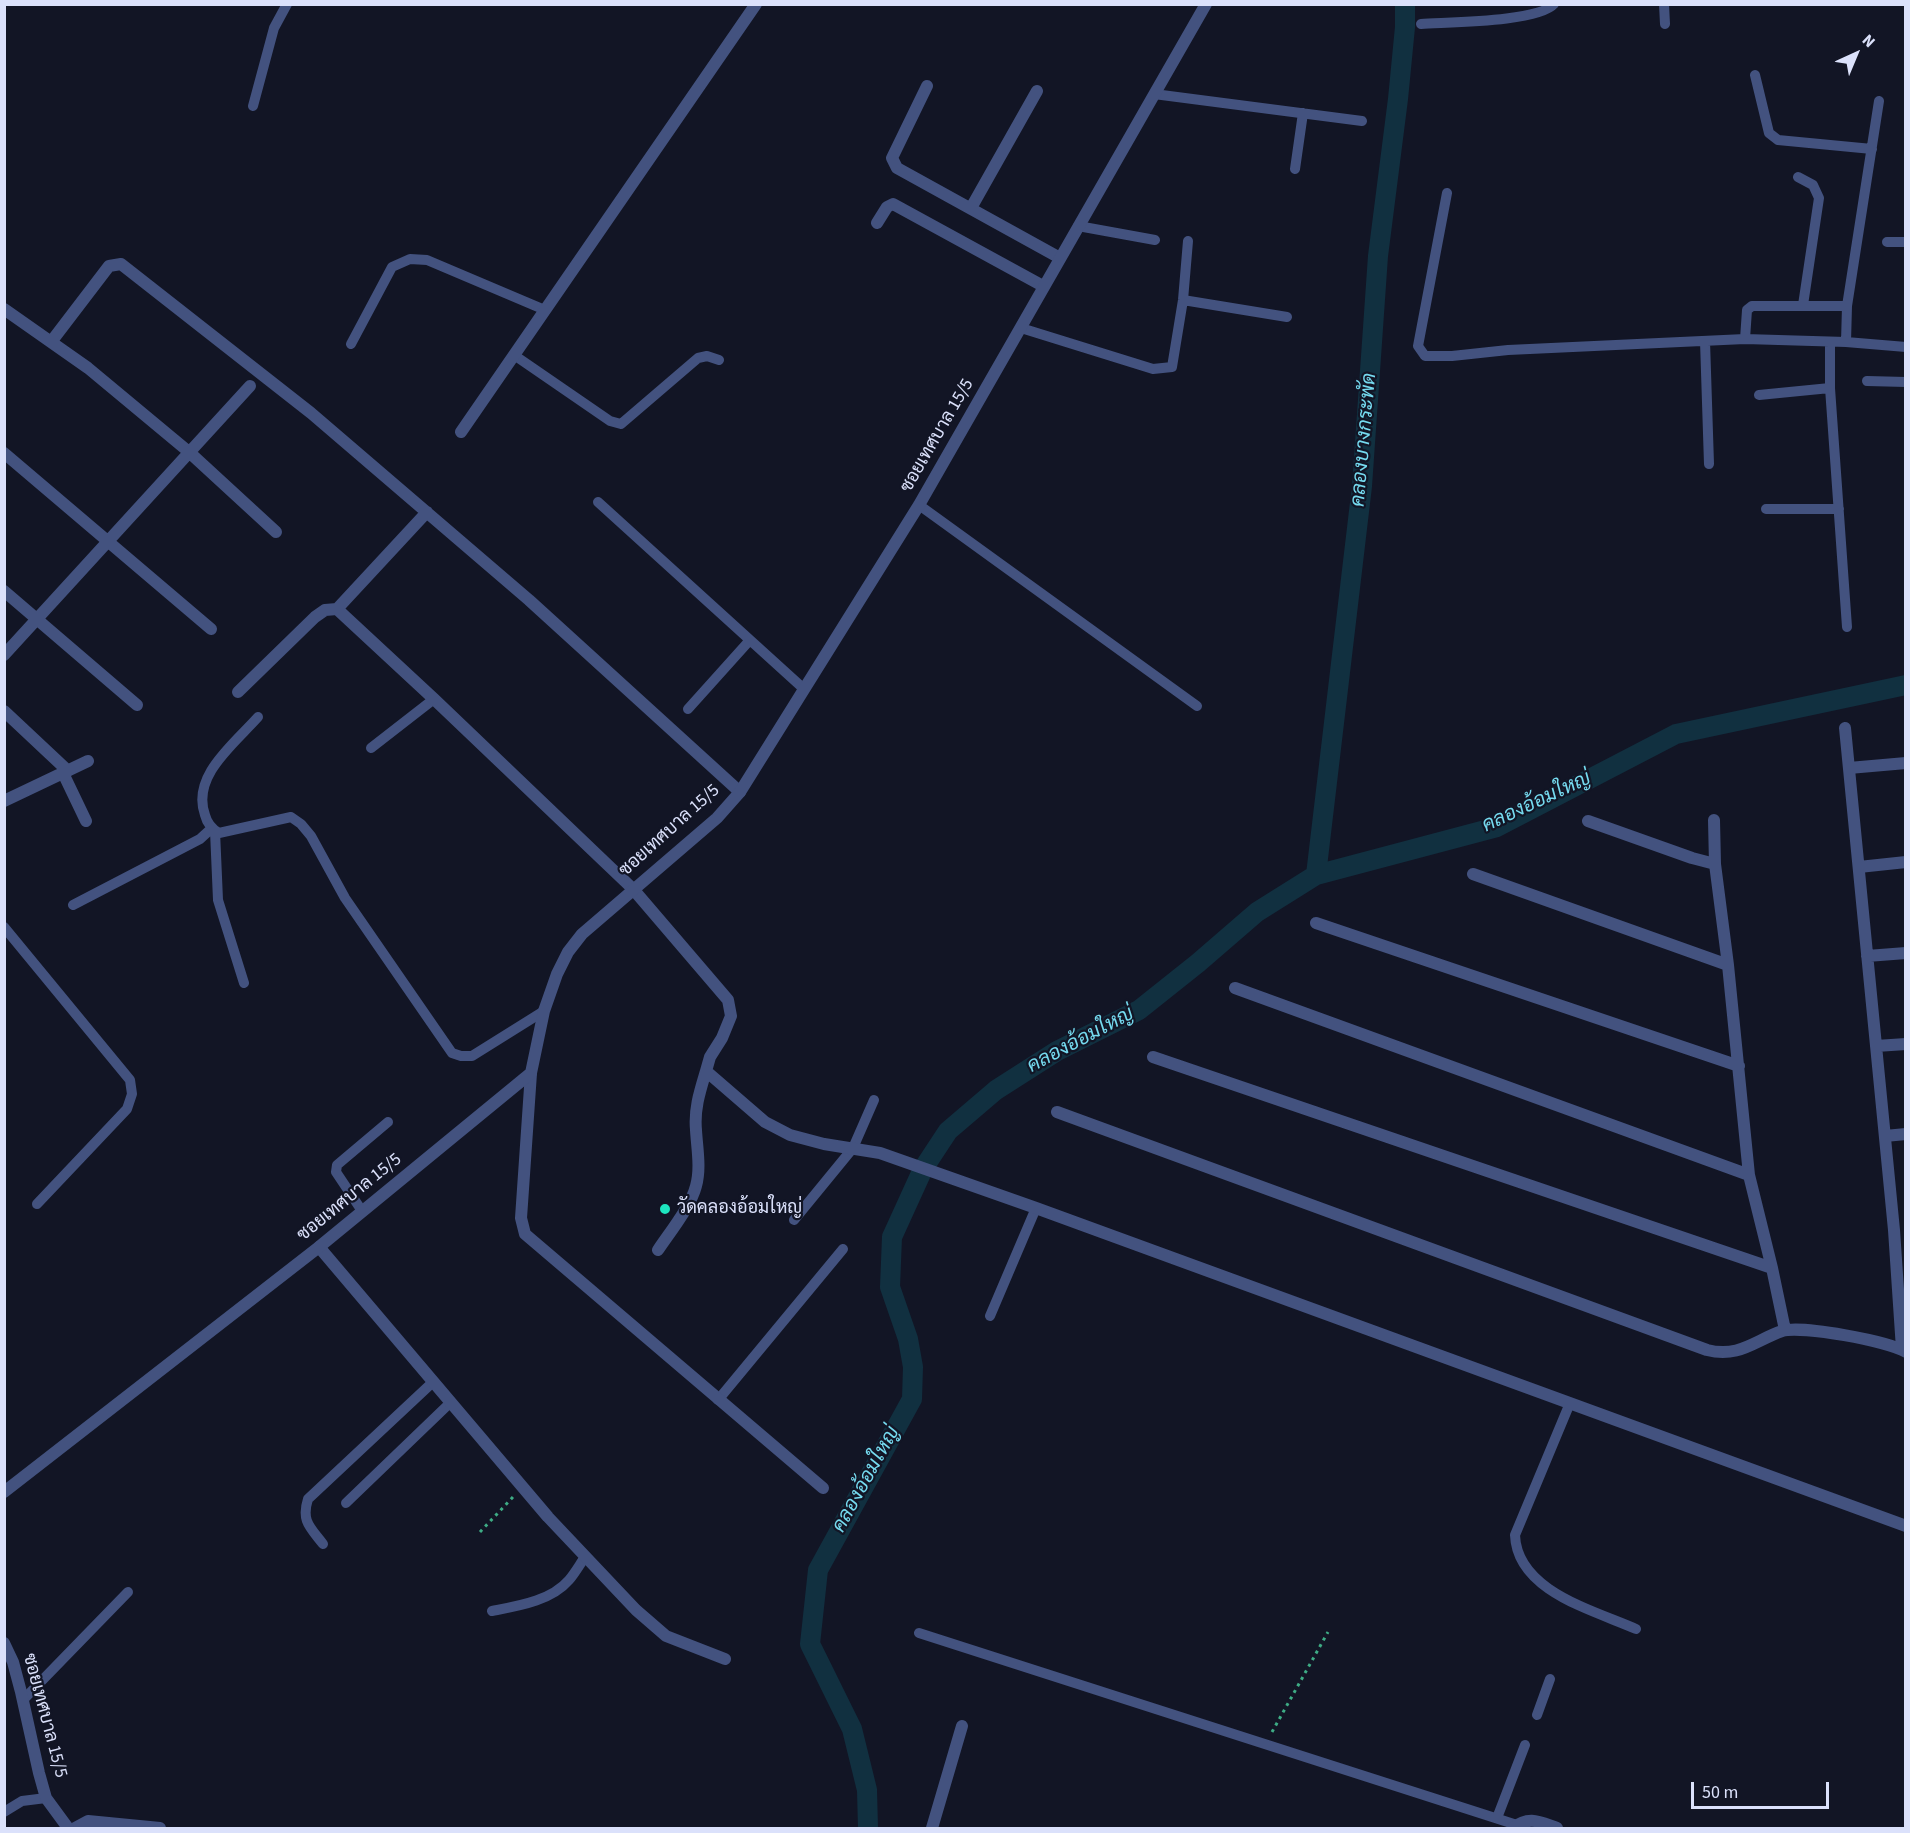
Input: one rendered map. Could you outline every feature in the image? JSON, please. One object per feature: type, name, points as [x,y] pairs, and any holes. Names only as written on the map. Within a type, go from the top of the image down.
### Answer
[{"type":"street","points":[[461,432],[756,4]]},
{"type":"street","name":"ซอยเทศบาล 15/5","points":[[4,1492],[319,1247],[531,1073],[544,1011],[557,974],[574,942],[717,818],[740,792],[919,505],[1206,4]]},
{"type":"street","points":[[927,86],[891,158],[897,168],[1060,258]]},
{"type":"street","points":[[970,208],[1037,91]]},
{"type":"street","points":[[877,223],[887,207],[891,204],[896,205],[1043,286]]},
{"type":"street","points":[[51,342],[109,266],[121,264],[311,413],[529,600],[740,792]]},
{"type":"street","points":[[4,309],[88,368],[189,452],[276,532]]},
{"type":"street","points":[[4,655],[250,386]]},
{"type":"street","points":[[4,453],[211,629]]},
{"type":"street","points":[[238,692],[315,617],[325,610],[337,609],[427,512]]},
{"type":"street","points":[[4,591],[137,705]]},
{"type":"street","points":[[337,609],[633,889],[728,1000],[731,1016],[722,1038],[710,1057],[696,1102],[695,1129],[699,1151],[697,1184],[693,1195],[658,1250]]},
{"type":"street","points":[[4,711],[65,772],[86,821]]},
{"type":"street","points":[[1057,1112],[1707,1350],[1722,1353],[1736,1351],[1785,1330],[1829,1332],[1904,1351],[1900,1230],[1885,1136],[1845,728]]},
{"type":"street","points":[[4,801],[88,761]]},
{"type":"street","points":[[1849,768],[1905,763]]},
{"type":"street","points":[[1714,820],[1715,864],[1728,965],[1749,1175],[1785,1330]]},
{"type":"street","points":[[1588,821],[1715,864]]},
{"type":"street","points":[[1858,867],[1905,862]]},
{"type":"street","points":[[1473,874],[1728,965]]},
{"type":"street","points":[[1317,922],[1739,1066]]},
{"type":"street","points":[[1867,956],[1905,953]]},
{"type":"street","points":[[1235,988],[1749,1175]]},
{"type":"street","points":[[1876,1046],[1905,1044]]},
{"type":"street","points":[[1153,1057],[1772,1268]]},
{"type":"street","points":[[706,1071],[765,1122],[790,1135],[824,1144],[880,1153],[1905,1526]]},
{"type":"street","points":[[531,1073],[521,1218],[525,1234],[823,1488]]},
{"type":"street","points":[[1885,1136],[1905,1134]]},
{"type":"street","points":[[319,1247],[522,1487],[636,1610],[666,1636],[725,1659]]},
{"type":"street","name":"ซอยเทศบาล 15/5","points":[[4,1643],[13,1662],[46,1798],[68,1828]]},
{"type":"street","points":[[932,1828],[962,1726]]},
{"type":"street","points":[[1515,1827],[1528,1820],[1535,1820],[1557,1828]]},
{"type":"street","points":[[75,1828],[88,1821],[160,1828]]},
{"type":"lane","points":[[253,106],[274,28],[287,4]]},
{"type":"lane","points":[[1421,24],[1521,17],[1549,10],[1554,4]]},
{"type":"lane","points":[[1664,4],[1665,24]]},
{"type":"lane","points":[[1755,75],[1769,133],[1778,140],[1872,149]]},
{"type":"lane","points":[[1154,94],[1362,121]]},
{"type":"lane","points":[[1846,342],[1847,306],[1879,101]]},
{"type":"lane","points":[[1295,169],[1303,113]]},
{"type":"lane","points":[[1798,177],[1813,185],[1819,198],[1803,304]]},
{"type":"lane","points":[[1446,194],[1418,346],[1425,356],[1745,339],[1846,342],[1905,347]]},
{"type":"lane","points":[[1078,226],[1155,240]]},
{"type":"lane","points":[[1021,328],[1153,369],[1172,367],[1184,300],[1188,241]]},
{"type":"lane","points":[[1887,242],[1905,242]]},
{"type":"lane","points":[[351,344],[392,267],[410,260],[427,260],[545,310]]},
{"type":"lane","points":[[1184,300],[1287,317]]},
{"type":"lane","points":[[1745,339],[1747,310],[1752,306],[1803,304],[1847,306]]},
{"type":"lane","points":[[1705,341],[1708,464]]},
{"type":"lane","points":[[1830,343],[1830,388],[1847,627]]},
{"type":"lane","points":[[514,355],[610,421],[621,424],[698,358],[707,356],[719,360]]},
{"type":"lane","points":[[1867,381],[1905,382]]},
{"type":"lane","points":[[1759,395],[1830,388]]},
{"type":"lane","points":[[597,502],[804,689]]},
{"type":"lane","points":[[919,505],[1197,706]]},
{"type":"lane","points":[[1766,509],[1839,509]]},
{"type":"lane","points":[[688,709],[750,640]]},
{"type":"lane","points":[[371,748],[434,699]]},
{"type":"lane","points":[[258,717],[208,773],[202,786],[201,801],[207,821],[214,830],[219,833],[291,817],[296,819],[311,836],[345,898],[452,1053],[471,1056],[544,1011]]},
{"type":"lane","points":[[73,905],[214,830]]},
{"type":"lane","points":[[214,830],[218,900],[244,983]]},
{"type":"lane","points":[[4,927],[130,1080],[132,1094],[127,1109],[37,1204]]},
{"type":"lane","points":[[794,1220],[853,1148],[874,1100]]},
{"type":"lane","points":[[362,1211],[336,1172],[337,1165],[388,1122]]},
{"type":"lane","points":[[990,1316],[1036,1208]]},
{"type":"lane","points":[[718,1400],[843,1249]]},
{"type":"lane","points":[[323,1544],[306,1523],[305,1510],[308,1499],[434,1382]]},
{"type":"lane","points":[[346,1503],[451,1402]]},
{"type":"lane","points":[[1570,1403],[1515,1534],[1515,1542],[1521,1559],[1535,1578],[1549,1591],[1636,1629]]},
{"type":"lane","points":[[492,1611],[545,1598],[569,1580],[585,1557]]},
{"type":"lane","points":[[23,1700],[128,1592]]},
{"type":"lane","points":[[919,1633],[1497,1818],[1515,1827]]},
{"type":"lane","points":[[1537,1715],[1550,1679]]},
{"type":"lane","points":[[1497,1818],[1525,1745]]},
{"type":"lane","points":[[4,1812],[22,1801],[46,1798]]},
{"type":"path","points":[[480,1532],[522,1487]]},
{"type":"path","points":[[1266,1745],[1319,1644],[1328,1632]]},
{"type":"waterway","name":"คลองบางกระพัด","points":[[1316,875],[1362,486],[1378,256],[1398,99],[1405,4]]},
{"type":"waterway","name":"คลองอ้อมใหญ่","points":[[868,1828],[867,1790],[852,1729],[810,1644],[818,1570],[912,1399],[913,1367],[908,1339],[890,1287],[892,1237],[923,1169],[948,1131],[996,1090],[1057,1051],[1139,1010],[1257,912],[1316,875],[1497,827],[1676,734],[1906,685]]},
{"type":"place","name":"วัดคลองอ้อมใหญ่","points":[[665,1209]]}]
